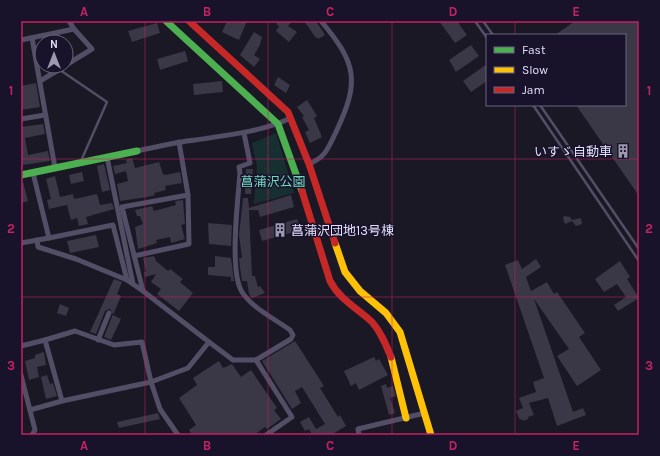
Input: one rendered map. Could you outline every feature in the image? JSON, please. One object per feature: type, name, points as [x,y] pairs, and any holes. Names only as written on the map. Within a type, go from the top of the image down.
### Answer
[{"type":"street","points":[[69,21],[74,29],[92,49],[74,61]]},
{"type":"street","points":[[166,21],[259,104],[278,124],[291,157],[330,281],[338,295],[376,327],[381,334],[396,376],[406,418]]},
{"type":"street","points":[[189,21],[282,105],[291,118],[309,164],[345,272],[360,291],[386,313],[400,332],[431,435]]},
{"type":"street","points":[[309,164],[321,158],[328,149],[346,109],[352,86],[350,68],[346,55],[339,43],[321,21]]},
{"type":"street","points":[[21,40],[74,29]]},
{"type":"street","points":[[32,38],[56,168]]},
{"type":"street","points":[[40,81],[52,74]]},
{"type":"street","points":[[21,119],[45,115]]},
{"type":"street","points":[[21,175],[179,142],[244,132],[278,124],[291,118]]},
{"type":"street","points":[[37,240],[38,247],[76,259],[127,280],[233,360],[256,360],[291,339],[292,335],[290,330],[249,301],[241,292],[238,284],[235,234],[240,173],[239,167],[250,163],[244,132]]},
{"type":"street","points":[[134,256],[189,244],[188,195],[179,142]]},
{"type":"street","points":[[107,157],[133,284]]},
{"type":"street","points":[[33,173],[49,238]]},
{"type":"street","points":[[143,291],[122,207],[188,195]]},
{"type":"street","points":[[21,243],[113,225],[127,280]]},
{"type":"street","points":[[98,340],[109,313]]},
{"type":"street","points":[[21,346],[75,331],[114,345],[142,342],[151,382],[160,409],[178,435]]},
{"type":"street","points":[[45,340],[62,401]]},
{"type":"street","points":[[30,410],[62,401],[151,382],[188,368],[209,342]]},
{"type":"street","points":[[256,360],[292,417],[266,435]]},
{"type":"street","points":[[21,375],[36,430],[32,435]]},
{"type":"street","points":[[359,435],[358,429],[425,413]]},
{"type":"lane","points":[[475,21],[486,37]]},
{"type":"lane","points":[[483,21],[491,34]]},
{"type":"lane","points":[[65,74],[108,102],[80,163]]},
{"type":"lane","points":[[534,106],[639,261]]},
{"type":"lane","points":[[541,106],[639,249]]},
{"type":"green space","name":"菖蒲沢公園","points":[[276,133],[294,193],[254,204],[257,166],[252,143]]},
{"type":"building","points":[[227,21],[247,21],[239,40],[222,32]]},
{"type":"building","points":[[279,21],[292,21],[288,26],[297,32],[289,42],[276,31],[279,26],[276,24]]},
{"type":"building","points":[[304,21],[316,21],[325,35],[318,39],[317,37],[316,38]]},
{"type":"building","points":[[439,21],[457,21],[467,35],[455,43]]},
{"type":"building","name":"いすゞ自動車","points":[[575,21],[639,21],[639,196],[577,106],[626,106],[626,34],[556,34]]},
{"type":"building","points":[[157,23],[160,33],[132,42],[128,31]]},
{"type":"building","points":[[254,32],[262,37],[260,45],[254,55],[260,59],[254,67],[240,55]]},
{"type":"building","points":[[471,45],[479,56],[456,72],[449,60]]},
{"type":"building","points":[[185,51],[188,61],[160,70],[157,59]]},
{"type":"building","points":[[486,65],[486,82],[471,92],[463,81]]},
{"type":"building","points":[[278,77],[290,85],[286,93],[274,85]]},
{"type":"building","points":[[222,81],[223,92],[194,95],[193,84]]},
{"type":"building","points":[[36,83],[40,107],[21,110],[21,86]]},
{"type":"building","points":[[307,100],[317,116],[314,118],[322,137],[310,143],[305,132],[309,130],[302,117],[304,116],[297,107]]},
{"type":"building","points":[[43,124],[45,134],[25,138],[28,155],[48,151],[50,161],[23,165],[21,155],[21,127]]},
{"type":"building","points":[[132,158],[135,168],[159,162],[163,174],[165,175],[180,172],[182,183],[165,186],[166,190],[154,193],[155,195],[120,201],[117,184],[128,181],[126,171],[115,174],[113,166],[127,163],[126,160]]},
{"type":"building","points":[[104,164],[110,190],[102,192],[97,166]]},
{"type":"building","points":[[246,169],[253,169],[251,194],[245,194]]},
{"type":"building","points":[[82,172],[84,181],[71,184],[69,175]]},
{"type":"building","points":[[55,176],[60,197],[73,194],[74,199],[97,194],[100,205],[112,203],[114,209],[86,217],[88,224],[79,226],[77,218],[71,220],[67,205],[49,209],[47,200],[51,199],[46,179]]},
{"type":"building","points":[[23,182],[28,201],[21,203],[21,183]]},
{"type":"building","points":[[291,195],[294,207],[260,217],[258,210],[249,210],[252,276],[255,276],[258,287],[260,286],[265,293],[252,298],[249,294],[247,281],[242,281],[239,258],[242,258],[239,235],[243,198],[248,198],[249,208]]},
{"type":"building","points":[[183,200],[185,224],[181,225],[185,239],[171,243],[170,237],[156,240],[157,243],[138,249],[135,227],[143,224],[140,216],[137,216],[135,210],[152,206],[154,211],[176,205],[175,201]]},
{"type":"building","points":[[564,216],[570,217],[572,220],[581,218],[582,224],[576,226],[572,221],[565,224],[563,219]]},
{"type":"building","name":"菖蒲沢団地13号棟","points":[[297,219],[301,230],[262,241],[259,230]]},
{"type":"building","points":[[208,223],[232,225],[231,246],[209,244]]},
{"type":"building","points":[[96,235],[99,247],[70,253],[67,241]]},
{"type":"building","points":[[154,256],[156,261],[168,271],[170,269],[183,279],[180,282],[193,293],[179,311],[157,294],[161,289],[151,282],[156,274],[145,277],[144,272],[146,272],[143,258]]},
{"type":"building","points":[[215,256],[231,258],[234,281],[231,281],[231,277],[208,275],[208,267],[215,267]]},
{"type":"building","points":[[536,259],[541,267],[526,277],[531,291],[547,282],[554,294],[557,292],[585,333],[579,337],[601,370],[577,386],[557,356],[569,349],[534,299],[573,412],[583,408],[586,415],[557,426],[548,398],[529,403],[534,415],[528,417],[528,419],[523,421],[522,419],[520,420],[516,411],[523,408],[519,398],[536,392],[533,382],[544,378],[505,265],[518,260],[522,269]]},
{"type":"building","points":[[620,261],[630,277],[627,279],[639,298],[618,311],[614,305],[626,297],[617,284],[604,292],[595,279]]},
{"type":"building","points":[[114,279],[122,282],[117,294],[121,296],[113,315],[121,319],[111,340],[104,337],[113,314],[110,309],[105,311],[96,334],[90,332]]},
{"type":"building","points":[[60,304],[69,308],[66,316],[57,313]]},
{"type":"building","points":[[295,341],[324,386],[320,388],[338,417],[340,415],[346,426],[331,435],[312,435],[309,429],[305,431],[300,422],[309,417],[316,429],[325,424],[302,387],[295,391],[301,403],[292,409],[262,361]]},
{"type":"building","points":[[44,352],[46,365],[37,367],[39,377],[29,380],[25,361],[35,358],[35,355]]},
{"type":"building","points":[[374,357],[376,361],[379,359],[388,375],[359,390],[356,383],[351,386],[344,371]]},
{"type":"building","points":[[219,361],[223,368],[232,364],[241,377],[251,370],[277,408],[274,410],[281,419],[267,429],[265,427],[254,435],[192,435],[189,430],[196,425],[179,398],[197,385],[193,378]]},
{"type":"building","points":[[47,375],[50,384],[53,383],[57,396],[46,399],[41,377]]},
{"type":"building","points":[[386,384],[387,388],[393,386],[396,396],[390,398],[395,413],[389,415],[381,386]]},
{"type":"building","points":[[158,413],[160,419],[119,428],[117,422]]},
{"type":"traffic: fast","points":[[166,21],[278,124],[302,191]]},
{"type":"traffic: fast","points":[[21,175],[137,151]]},
{"type":"traffic: slow","points":[[335,243],[345,272],[360,291],[386,313],[400,332],[431,435]]},
{"type":"traffic: slow","points":[[391,357],[406,418]]},
{"type":"traffic: jam","points":[[189,21],[288,112],[309,164],[335,243]]},
{"type":"traffic: jam","points":[[302,191],[330,281],[344,299],[372,322],[383,339],[391,357]]},
{"type":"place","name":"いすゞ自動車","points":[[623,151]]},
{"type":"place","name":"菖蒲沢団地13号棟","points":[[280,230]]}]
